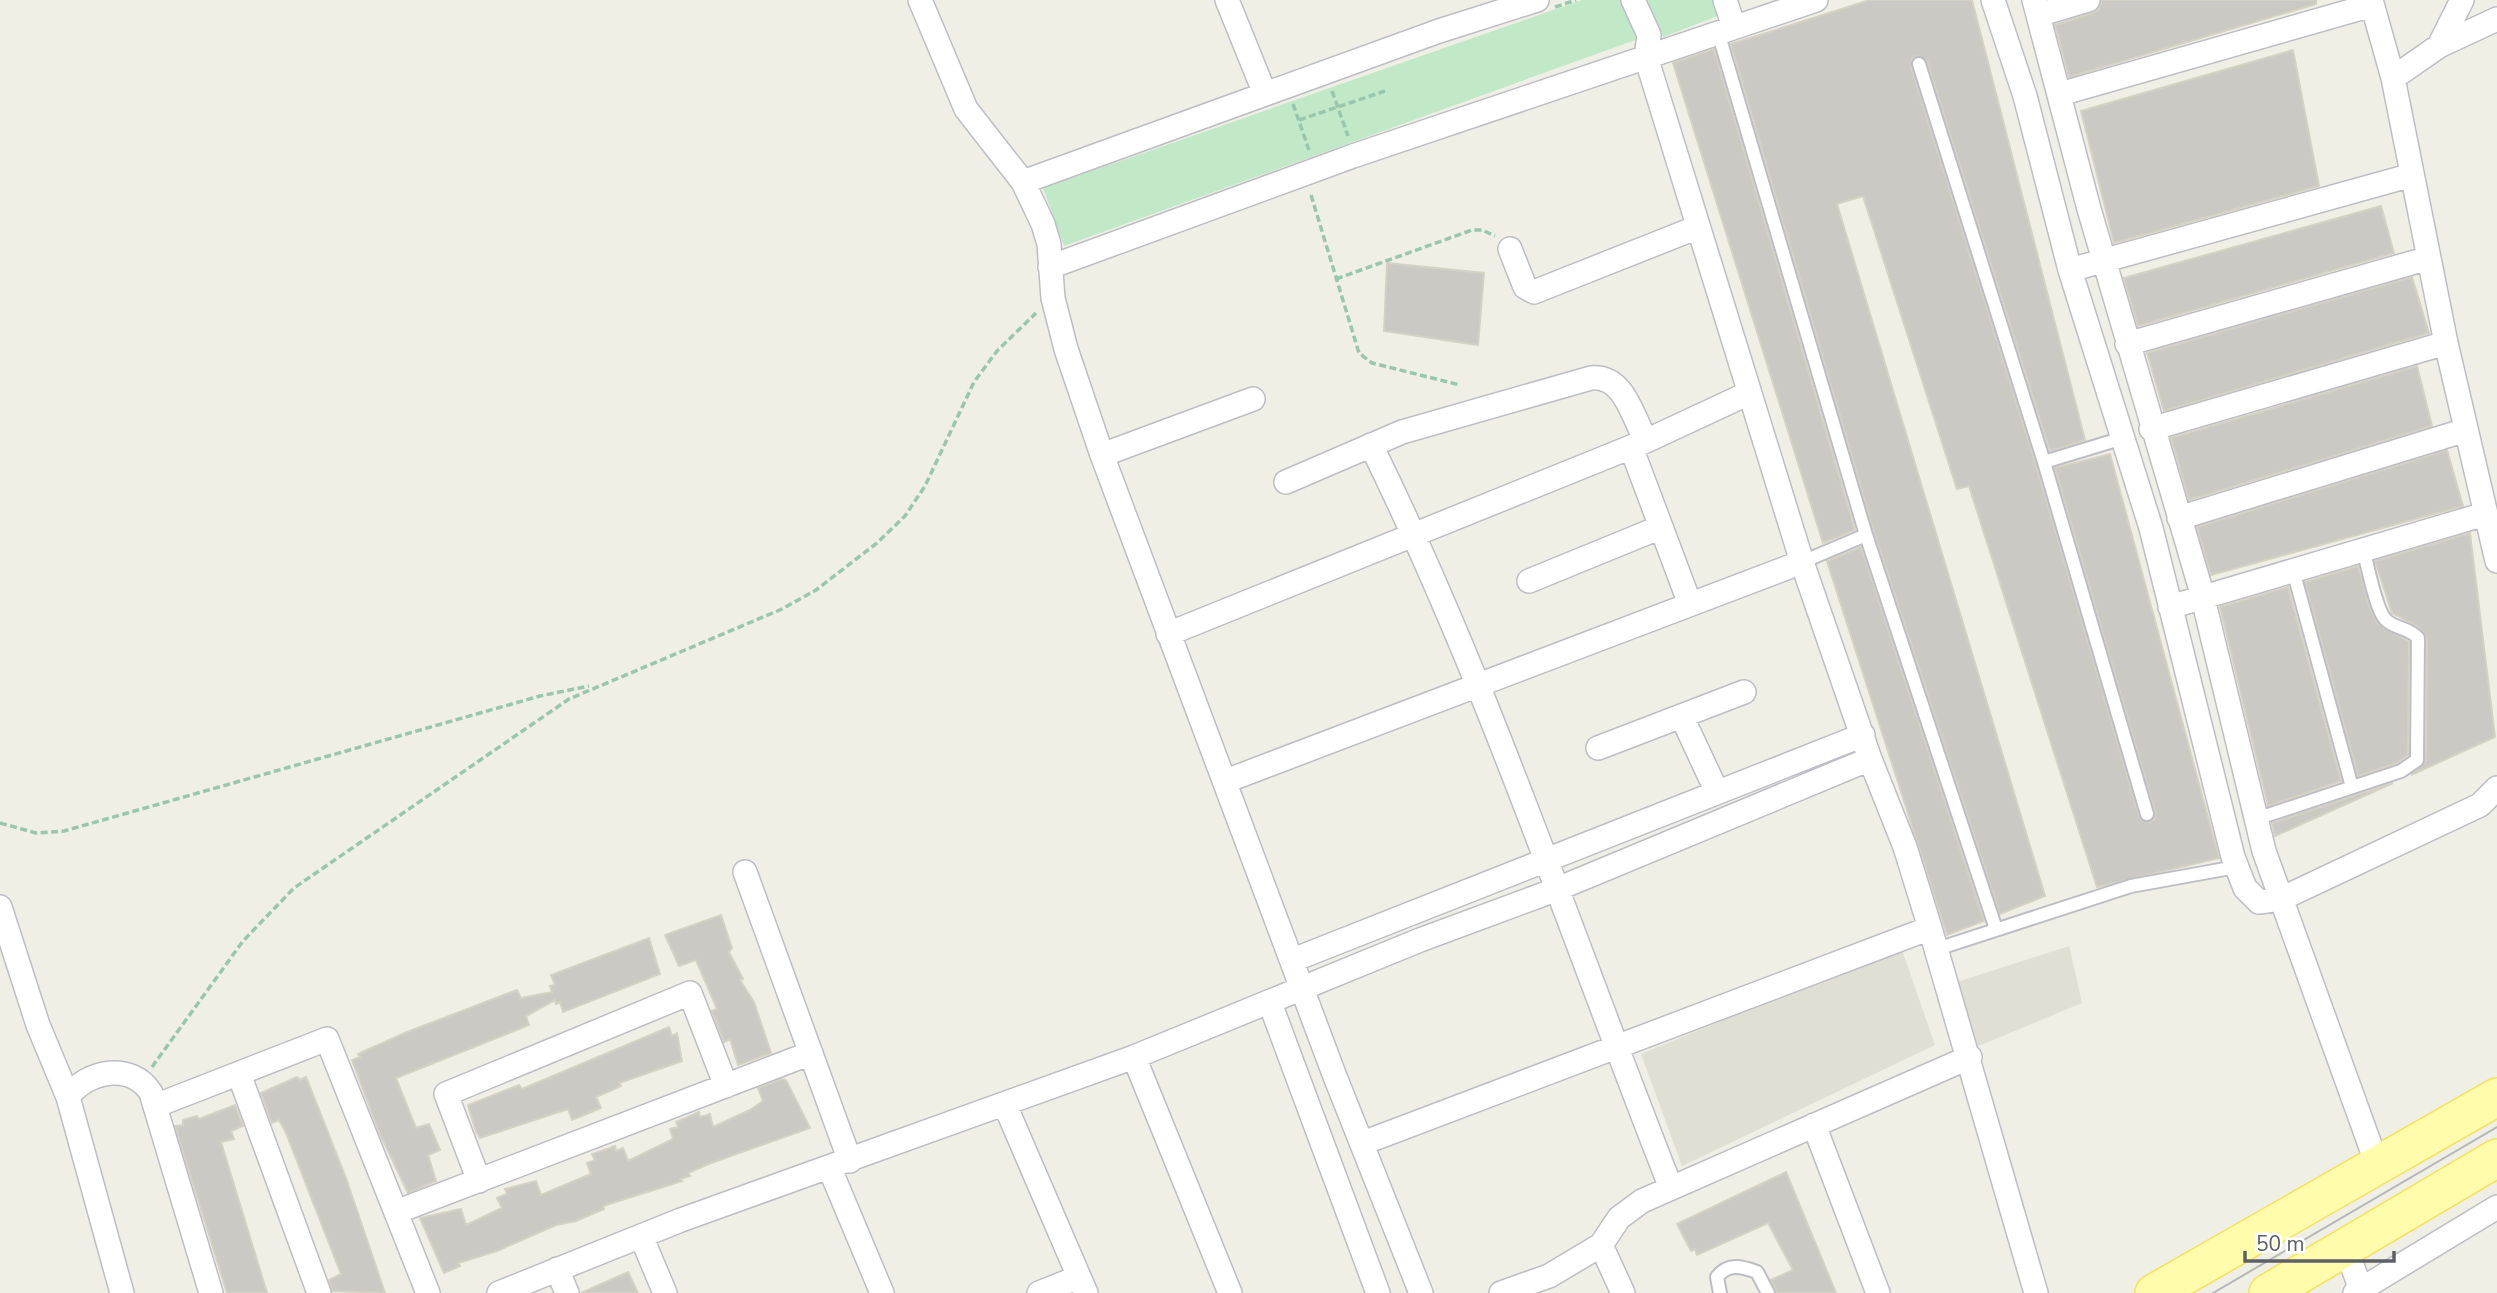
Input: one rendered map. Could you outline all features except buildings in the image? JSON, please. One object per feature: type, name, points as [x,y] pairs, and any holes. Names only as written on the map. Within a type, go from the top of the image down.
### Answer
[{"type":"main road","points":[[2154,1293],[2497,1097]]},
{"type":"main road","points":[[2268,1293],[2497,1158]]},
{"type":"street","points":[[920,0],[967,109],[1023,182],[1043,224],[1053,298],[1066,349],[1102,455],[1303,990],[1421,1293]]},
{"type":"street","points":[[1227,0],[1265,94]]},
{"type":"street","points":[[1023,182],[1265,94],[1537,0]]},
{"type":"street","points":[[1633,0],[1649,35],[1646,57],[1802,562],[1870,759],[1905,847],[1934,938],[2036,1293]]},
{"type":"street","points":[[1726,0],[1726,29]]},
{"type":"street","points":[[1993,0],[2025,96],[2070,270],[2151,528],[2236,867],[2245,888],[2259,902],[2281,899],[2480,805],[2497,788]]},
{"type":"street","points":[[2088,0],[2036,7],[2151,429],[2203,598],[2256,819],[2281,899],[2378,1167]]},
{"type":"street","points":[[2439,46],[2462,0]]},
{"type":"street","points":[[1050,267],[1307,163],[1646,57],[1809,1]]},
{"type":"street","points":[[2060,94],[2371,2],[2393,78],[2446,343],[2497,561]]},
{"type":"street","points":[[2393,78],[2439,46],[2497,19]]},
{"type":"street","points":[[2070,270],[2412,175]]},
{"type":"street","points":[[1510,249],[1525,287],[1534,292],[1699,227]]},
{"type":"street","points":[[2127,344],[2429,258]]},
{"type":"street","points":[[2151,429],[2446,343]]},
{"type":"street","points":[[1286,482],[1402,432],[1605,377],[1616,383],[1638,444],[1661,527],[1690,604]]},
{"type":"street","points":[[1168,634],[1638,444],[1749,393]]},
{"type":"street","points":[[1102,455],[1253,399]]},
{"type":"street","points":[[2179,518],[2466,430]]},
{"type":"street","points":[[1371,445],[1414,533],[1476,686],[1671,1188]]},
{"type":"street","points":[[2170,607],[2485,514]]},
{"type":"street","points":[[1529,580],[1661,527]]},
{"type":"street","points":[[1226,781],[1802,562]]},
{"type":"street","points":[[1598,748],[1744,692]]},
{"type":"street","points":[[1682,717],[1717,792]]},
{"type":"street","points":[[1293,960],[1863,735]]},
{"type":"street","points":[[499,1293],[641,1236],[1134,1056],[1303,990],[1420,940],[1555,890],[1870,759]]},
{"type":"street","points":[[745,872],[811,1053],[840,1165],[882,1293]]},
{"type":"street","points":[[0,907],[37,1026],[68,1097],[122,1293]]},
{"type":"street","points":[[1363,1143],[1616,1047],[1934,938]]},
{"type":"street","points":[[479,1181],[446,1094],[690,993],[726,1086]]},
{"type":"street","points":[[1270,1003],[1377,1293]]},
{"type":"street","points":[[155,1106],[327,1039],[428,1293]]},
{"type":"street","points":[[396,1212],[811,1053]]},
{"type":"street","points":[[1134,1056],[1230,1293]]},
{"type":"street","points":[[1501,1293],[1549,1276],[1601,1245],[1619,1218],[1642,1201],[1970,1056]]},
{"type":"street","points":[[68,1097],[76,1086],[108,1074],[129,1073],[143,1080],[155,1106],[211,1293]]},
{"type":"street","points":[[239,1074],[319,1293]]},
{"type":"street","points":[[1005,1105],[1082,1285],[1039,1293]]},
{"type":"street","points":[[1814,1125],[1878,1293]]},
{"type":"street","points":[[2346,1248],[2359,1292],[2497,1207]]},
{"type":"street","points":[[641,1236],[665,1293]]},
{"type":"street","points":[[1601,1245],[1623,1293]]},
{"type":"street","points":[[557,1269],[567,1293]]},
{"type":"lane","points":[[1726,29],[1866,535],[1996,929]]},
{"type":"lane","points":[[1919,64],[2045,462],[2147,814]]},
{"type":"lane","points":[[2045,462],[2123,438]]},
{"type":"lane","points":[[1802,562],[1866,535]]},
{"type":"lane","points":[[2256,819],[2413,765],[2420,751],[2418,638],[2407,628],[2392,625],[2383,617],[2363,549]]},
{"type":"lane","points":[[2293,570],[2351,787]]},
{"type":"lane","points":[[1934,938],[1996,929],[2132,886],[2236,867]]},
{"type":"lane","points":[[1720,1293],[1717,1278],[1724,1269],[1742,1266],[1757,1272],[1768,1293]]},
{"type":"path","points":[[1330,85],[1348,138]]},
{"type":"path","points":[[1299,120],[1385,91]]},
{"type":"path","points":[[1292,99],[1336,279],[1356,346],[1365,359],[1460,386]]},
{"type":"path","points":[[1336,279],[1472,230],[1491,233],[1510,249]]},
{"type":"path","points":[[143,1080],[243,941],[294,888],[545,713],[594,686],[782,609],[816,590],[877,543],[905,516],[925,486],[974,382],[1024,323],[1053,298]]},
{"type":"path","points":[[0,823],[36,833],[64,831],[552,693],[594,686]]},
{"type":"shaded area","points":[[2069,946],[2082,1003],[1974,1048],[1954,983]]},
{"type":"shaded area","points":[[1901,947],[1935,1045],[1682,1166],[1641,1054]]},
{"type":"green space","points":[[1582,0],[1621,0],[1638,39],[1064,246],[1043,188]]},
{"type":"green space","points":[[1646,0],[1712,0],[1718,16],[1663,37]]},
{"type":"tram line","points":[[2213,1293],[2497,1127]]}]
